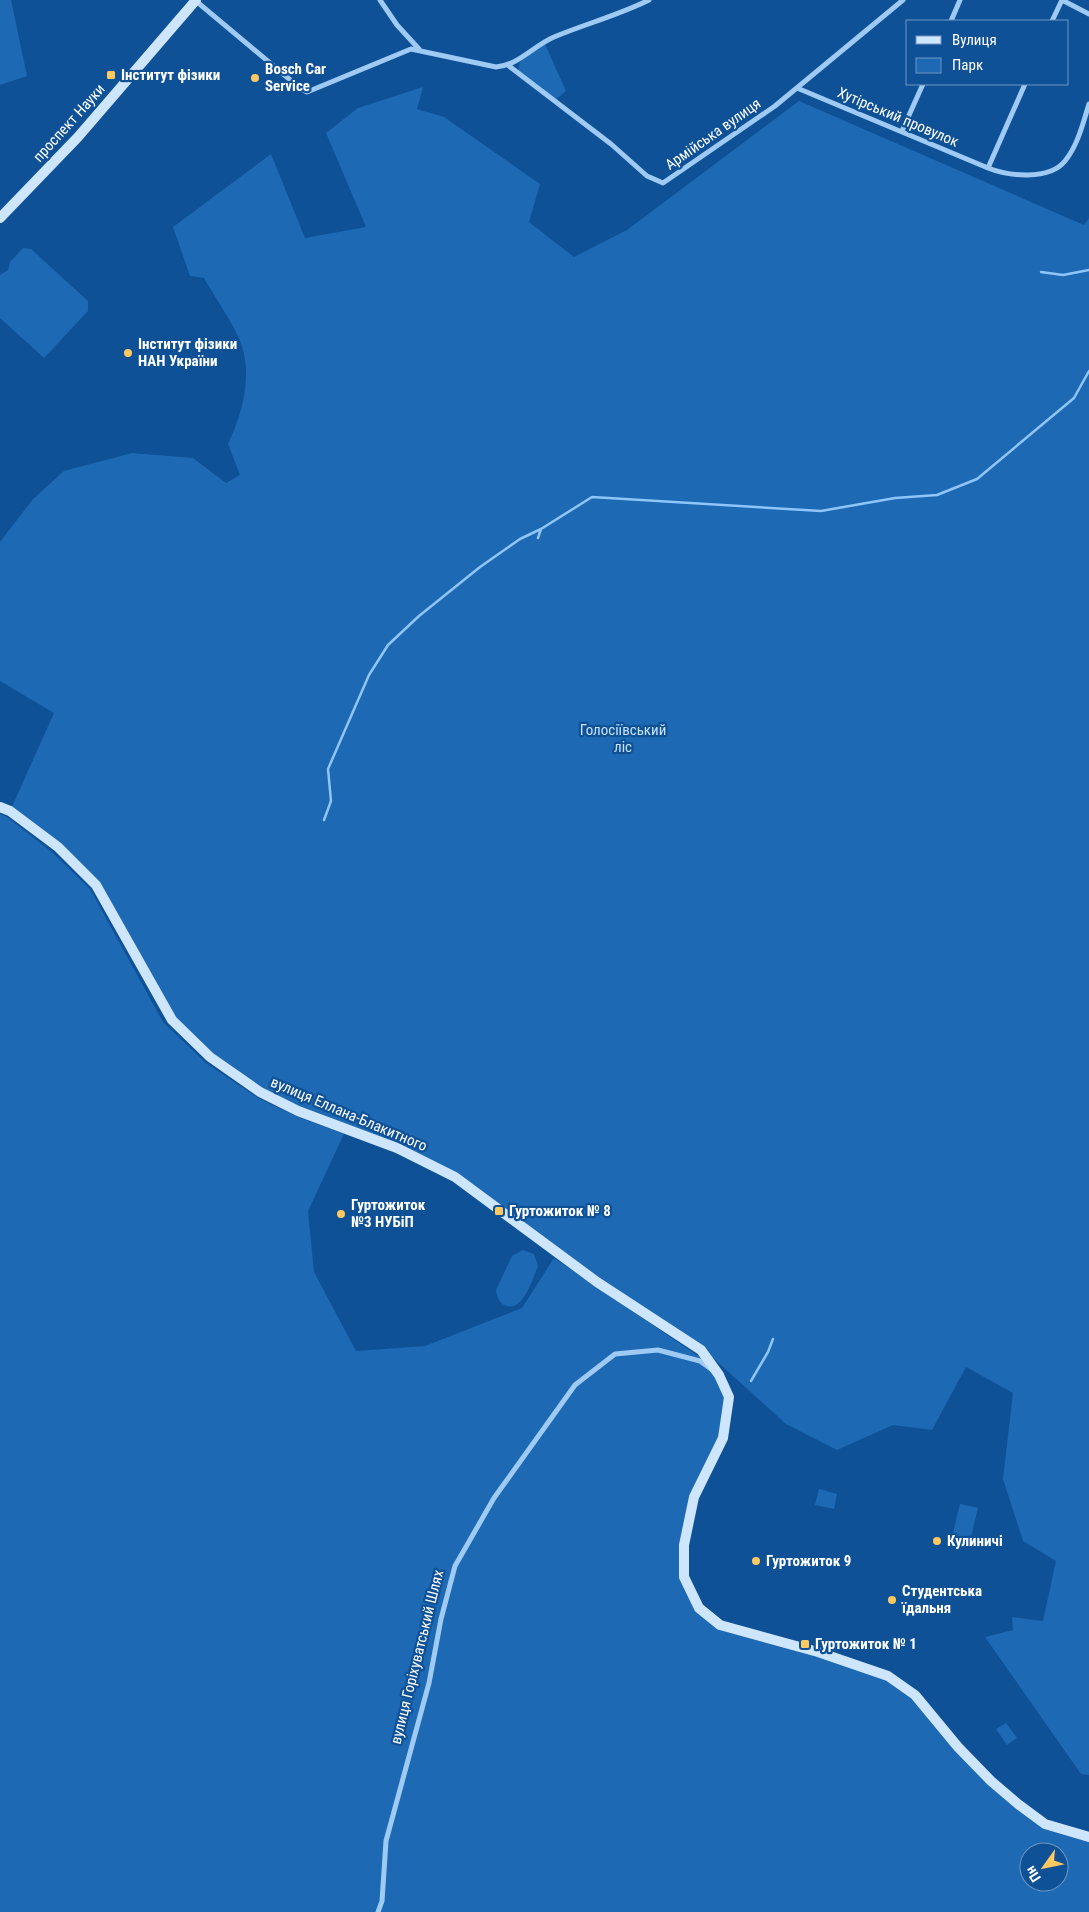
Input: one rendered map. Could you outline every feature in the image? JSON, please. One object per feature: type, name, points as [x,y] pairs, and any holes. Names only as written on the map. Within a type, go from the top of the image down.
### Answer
[{"type":"street","points":[[196,0],[300,89],[307,92],[411,49],[419,49],[437,56],[496,67],[509,66],[530,50],[554,38],[649,0]]},
{"type":"street","name":"проспект Науки","points":[[0,218],[78,137],[196,0]]},
{"type":"street","points":[[380,0],[397,25],[419,49]]},
{"type":"street","name":"Армійська вулиця","points":[[509,66],[611,144],[647,176],[663,183],[746,128],[903,0]]},
{"type":"street","points":[[951,20],[960,0]]},
{"type":"street","points":[[1052,20],[1062,0],[1089,14]]},
{"type":"street","points":[[902,131],[923,85]]},
{"type":"street","points":[[988,168],[1025,85]]},
{"type":"street","name":"Хутірський провулок","points":[[797,88],[988,168],[1012,174],[1050,171],[1064,162],[1080,134],[1089,104]]},
{"type":"street","name":"вулиця Еллана-Блакитного","points":[[0,807],[10,811],[58,847],[96,885],[172,1020],[210,1057],[260,1092],[298,1112],[397,1148],[455,1177],[597,1282],[700,1350],[719,1375]]},
{"type":"street","name":"вулиця Горіхуватський Шлях","points":[[378,1912],[382,1900],[386,1841],[429,1683],[441,1619],[455,1566],[494,1498],[575,1385],[615,1354],[658,1350],[700,1361],[719,1375]]},
{"type":"street","points":[[719,1375],[729,1397],[723,1438],[694,1498],[684,1545],[684,1577],[699,1608],[720,1625],[818,1652],[888,1676],[915,1695],[958,1746],[991,1781],[1018,1804],[1045,1824],[1089,1837]]},
{"type":"green space","points":[[0,0],[11,0],[27,76],[0,85]]},
{"type":"green space","points":[[544,42],[566,91],[555,100],[518,73],[520,60]]},
{"type":"green space","name":"Голосіївський ліс","points":[[423,87],[417,109],[444,117],[540,184],[529,222],[574,257],[627,230],[799,101],[1084,225],[1089,218],[1089,1775],[1081,1774],[985,1637],[1013,1630],[1012,1617],[1043,1621],[1056,1561],[1023,1541],[1003,1479],[1013,1393],[966,1367],[932,1430],[893,1425],[837,1450],[786,1424],[702,1348],[559,1250],[456,1175],[262,1090],[211,1054],[173,1019],[98,884],[11,809],[54,713],[0,681],[0,542],[33,499],[64,471],[132,453],[193,458],[226,483],[240,475],[228,444],[238,421],[246,384],[245,358],[242,346],[204,278],[190,276],[173,227],[271,154],[305,238],[366,227],[326,133],[358,108]]},
{"type":"green space","points":[[23,248],[31,249],[88,301],[88,311],[44,358],[0,318],[0,275],[8,270],[10,262]]},
{"type":"green space","points":[[0,814],[7,817],[53,853],[90,889],[163,1022],[206,1063],[258,1098],[298,1117],[344,1134],[308,1211],[314,1272],[356,1351],[425,1346],[522,1308],[554,1258],[707,1362],[726,1397],[720,1436],[680,1544],[696,1610],[751,1638],[818,1656],[886,1679],[913,1698],[1016,1806],[1089,1840],[1089,1912],[0,1912]]},
{"type":"green space","points":[[523,1250],[534,1254],[538,1266],[523,1298],[513,1306],[507,1306],[500,1302],[496,1290],[512,1256]]},
{"type":"green space","points":[[819,1489],[837,1494],[834,1509],[815,1505]]},
{"type":"green space","points":[[960,1504],[978,1508],[970,1541],[952,1537]]},
{"type":"green space","points":[[1006,1723],[1017,1738],[1007,1745],[996,1729]]},
{"type":"waterway","points":[[1041,272],[1063,275],[1089,270]]},
{"type":"waterway","points":[[324,820],[331,801],[328,769],[369,675],[388,645],[419,616],[480,567],[520,539],[541,529],[592,497],[821,511],[895,498],[937,495],[977,479],[1074,398],[1089,371]]},
{"type":"waterway","points":[[538,538],[541,529]]},
{"type":"waterway","points":[[751,1381],[768,1352],[773,1339]]},
{"type":"place","name":"Інститут фізики","points":[[111,75]]},
{"type":"place","name":"Bosch Car Service","points":[[255,78]]},
{"type":"place","name":"Інститут фізики НАН України","points":[[128,353]]},
{"type":"place","name":"Гуртожиток № 8","points":[[499,1211]]},
{"type":"place","name":"Гуртожиток №3 НУБіП","points":[[341,1214]]},
{"type":"place","name":"Кулиничі","points":[[937,1541]]},
{"type":"place","name":"Гуртожиток 9","points":[[756,1561]]},
{"type":"place","name":"Студентська їдальня","points":[[892,1600]]},
{"type":"place","name":"Гуртожиток № 1","points":[[805,1644]]}]
